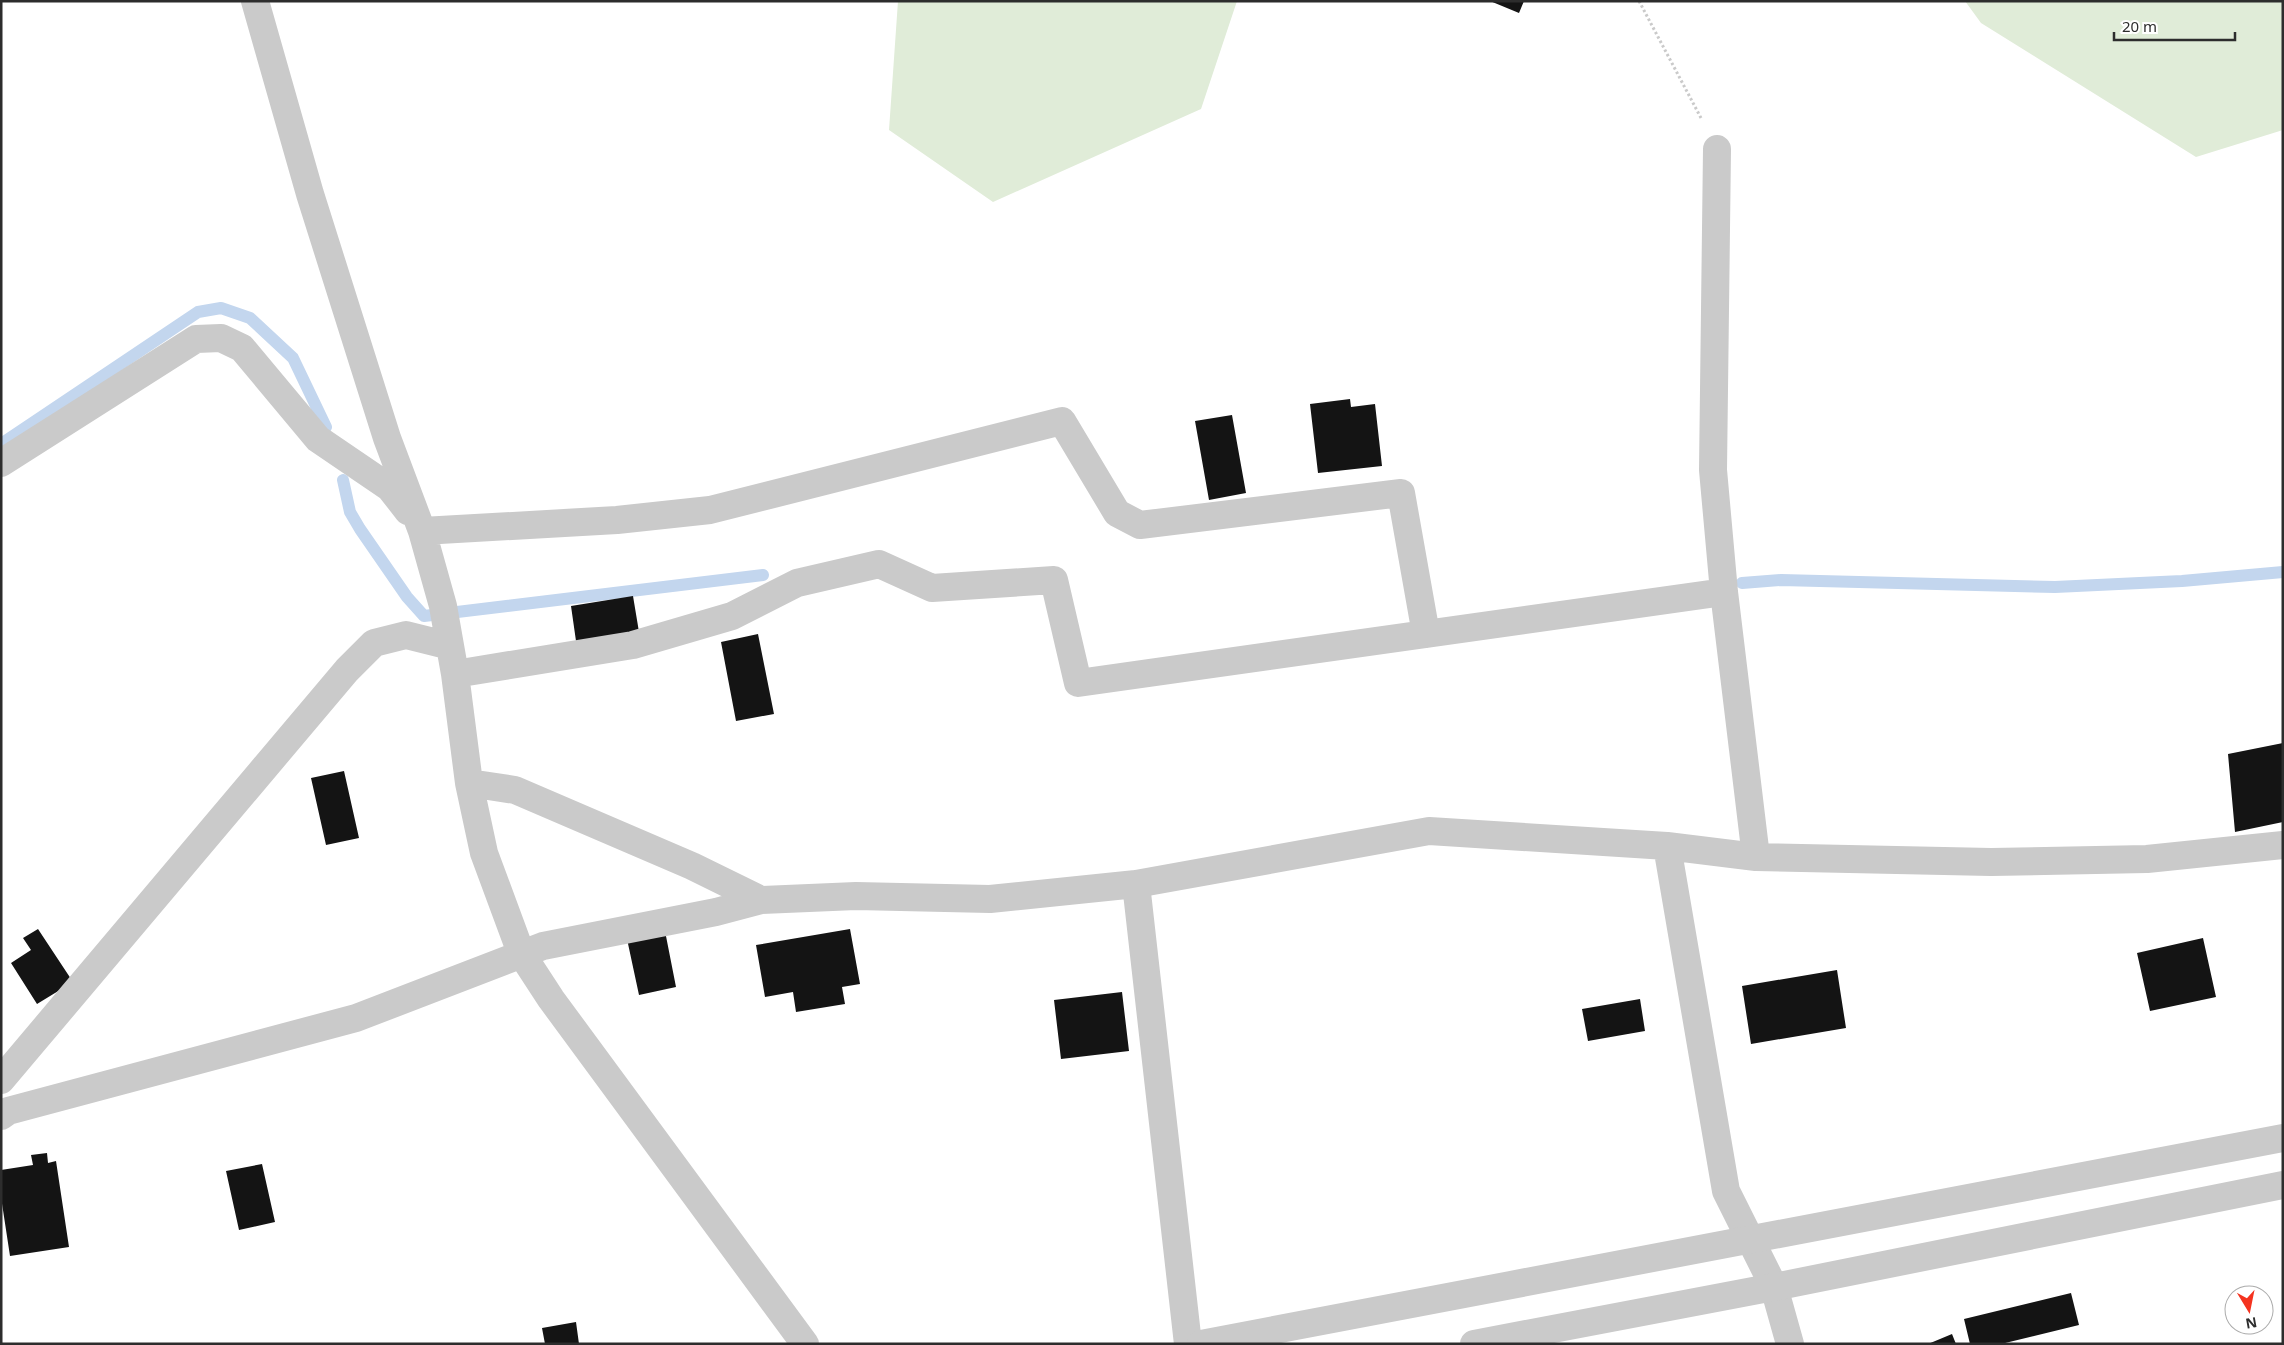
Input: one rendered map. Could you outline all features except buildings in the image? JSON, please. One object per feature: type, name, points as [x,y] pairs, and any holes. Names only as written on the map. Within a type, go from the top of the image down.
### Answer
[{"type":"street","points":[[255,1],[310,194],[384,429],[422,531],[447,627],[469,782],[484,853],[521,953],[551,999],[805,1344]]},
{"type":"street","points":[[1717,149],[1712,470],[1724,592],[1756,857]]},
{"type":"street","points":[[1,463],[196,339],[221,338],[242,348],[318,440],[390,488],[422,531]]},
{"type":"street","points":[[422,531],[617,520],[710,510],[1062,420],[1117,513],[1140,525],[1401,493],[1426,634]]},
{"type":"street","points":[[455,674],[633,645],[732,616],[797,584],[879,564],[932,588],[1054,580],[1078,683],[1724,592]]},
{"type":"street","points":[[1,1080],[347,670],[374,643],[447,627]]},
{"type":"street","points":[[469,782],[515,790],[692,866],[760,900]]},
{"type":"street","points":[[1,1116],[8,1111],[356,1018],[543,946],[716,912],[760,900],[856,896],[990,899],[1136,884],[1429,831],[1667,846],[1756,857],[1990,862],[2147,859],[2283,845]]},
{"type":"street","points":[[1667,846],[1726,1191],[1774,1287],[1790,1344]]},
{"type":"street","points":[[1136,884],[1188,1344]]},
{"type":"street","points":[[1201,1344],[1751,1241],[2283,1138]]},
{"type":"street","points":[[1474,1344],[1774,1287],[2283,1185]]},
{"type":"path","points":[[1639,1],[1717,149]]},
{"type":"green space","points":[[898,1],[1237,1],[1201,109],[993,202],[889,130]]},
{"type":"green space","points":[[1965,1],[2283,1],[2283,130],[2196,157],[1981,23]]},
{"type":"waterway","points":[[1,444],[198,312],[221,308],[250,318],[293,358],[326,427]]},
{"type":"waterway","points":[[343,480],[350,512],[360,529],[407,597],[424,616],[763,575]]},
{"type":"waterway","points":[[1742,583],[1781,580],[2055,587],[2182,581],[2283,572]]}]
